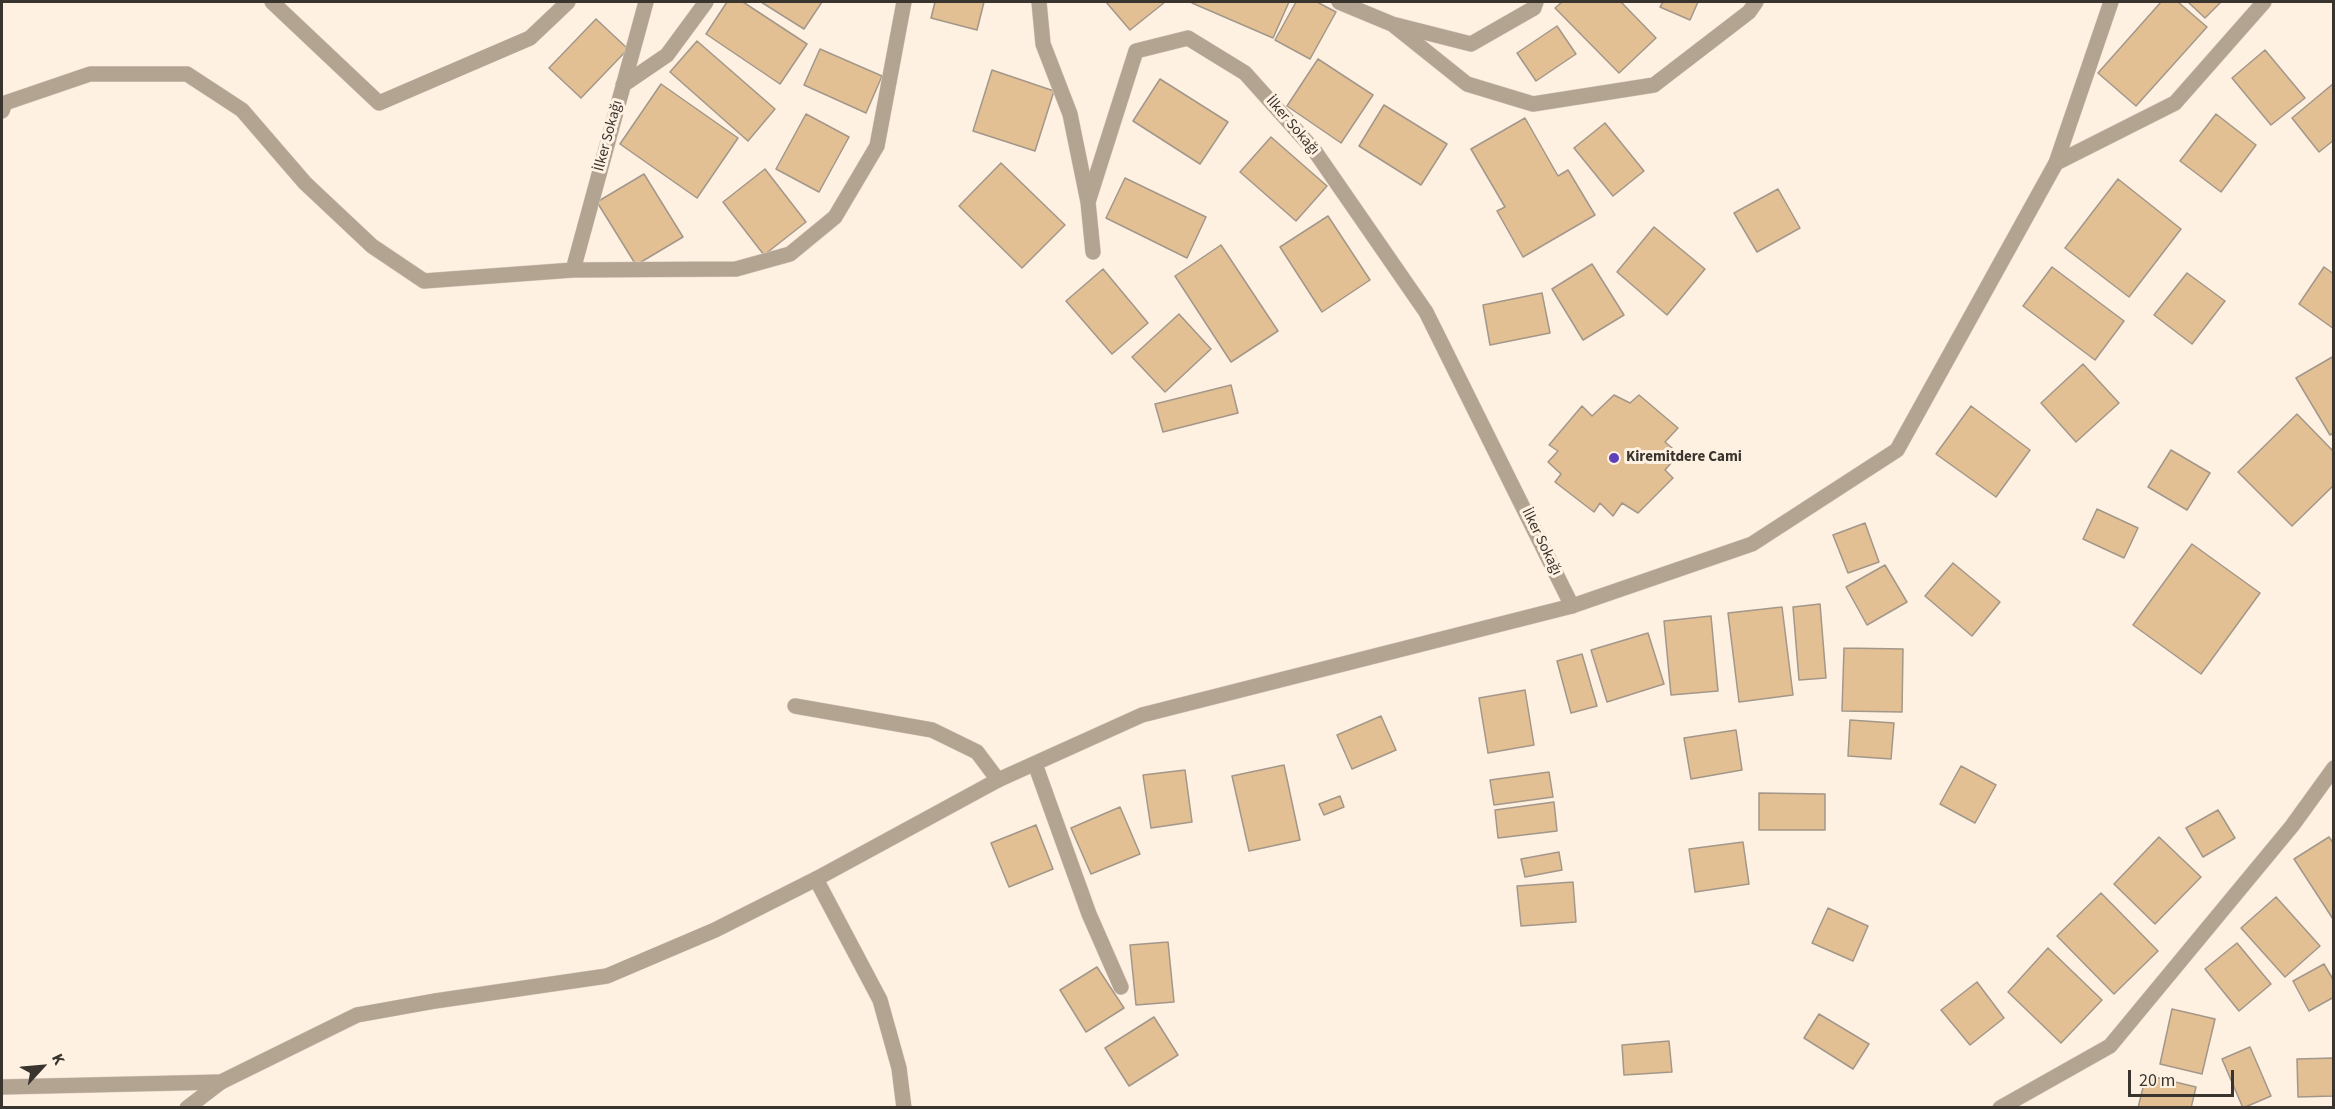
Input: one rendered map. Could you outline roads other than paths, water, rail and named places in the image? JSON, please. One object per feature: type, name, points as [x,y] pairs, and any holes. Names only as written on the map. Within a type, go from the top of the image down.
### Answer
[{"type":"street","points":[[272,2],[379,103],[530,38],[568,2]]},
{"type":"street","name":"İlker Sokağı","points":[[573,270],[646,2]]},
{"type":"street","points":[[623,85],[667,55],[706,2]]},
{"type":"street","points":[[2,111],[5,103],[90,74],[187,74],[242,110],[305,183],[372,246],[424,281],[573,270],[736,269],[790,254],[836,217],[877,146],[904,2]]},
{"type":"street","points":[[1039,2],[1043,44],[1070,114],[1088,202],[1093,252]]},
{"type":"street","points":[[1339,2],[1392,24],[1471,44],[1534,8],[1536,2]]},
{"type":"street","points":[[1392,24],[1467,84],[1533,104],[1654,85],[1749,12],[1756,2]]},
{"type":"street","points":[[187,1107],[222,1082],[357,1015],[435,1001],[607,976],[715,930],[816,879],[998,780],[1142,715],[1572,606],[1752,544],[1897,450],[2056,163],[2111,2]]},
{"type":"street","points":[[2056,163],[2175,103],[2264,2]]},
{"type":"street","name":"İlker Sokağı","points":[[1088,202],[1136,51],[1188,38],[1245,73],[1314,150],[1426,312],[1572,606]]},
{"type":"street","points":[[795,706],[932,730],[977,752],[998,780]]},
{"type":"street","points":[[1035,764],[1089,914],[1121,987]]},
{"type":"street","points":[[2000,1107],[2110,1046],[2292,826],[2334,768]]},
{"type":"street","points":[[816,879],[879,1000],[899,1068],[904,1107]]},
{"type":"street","points":[[2,1087],[222,1082]]},
{"type":"place","name":"Kiremitdere Cami","points":[[1614,458]]}]
